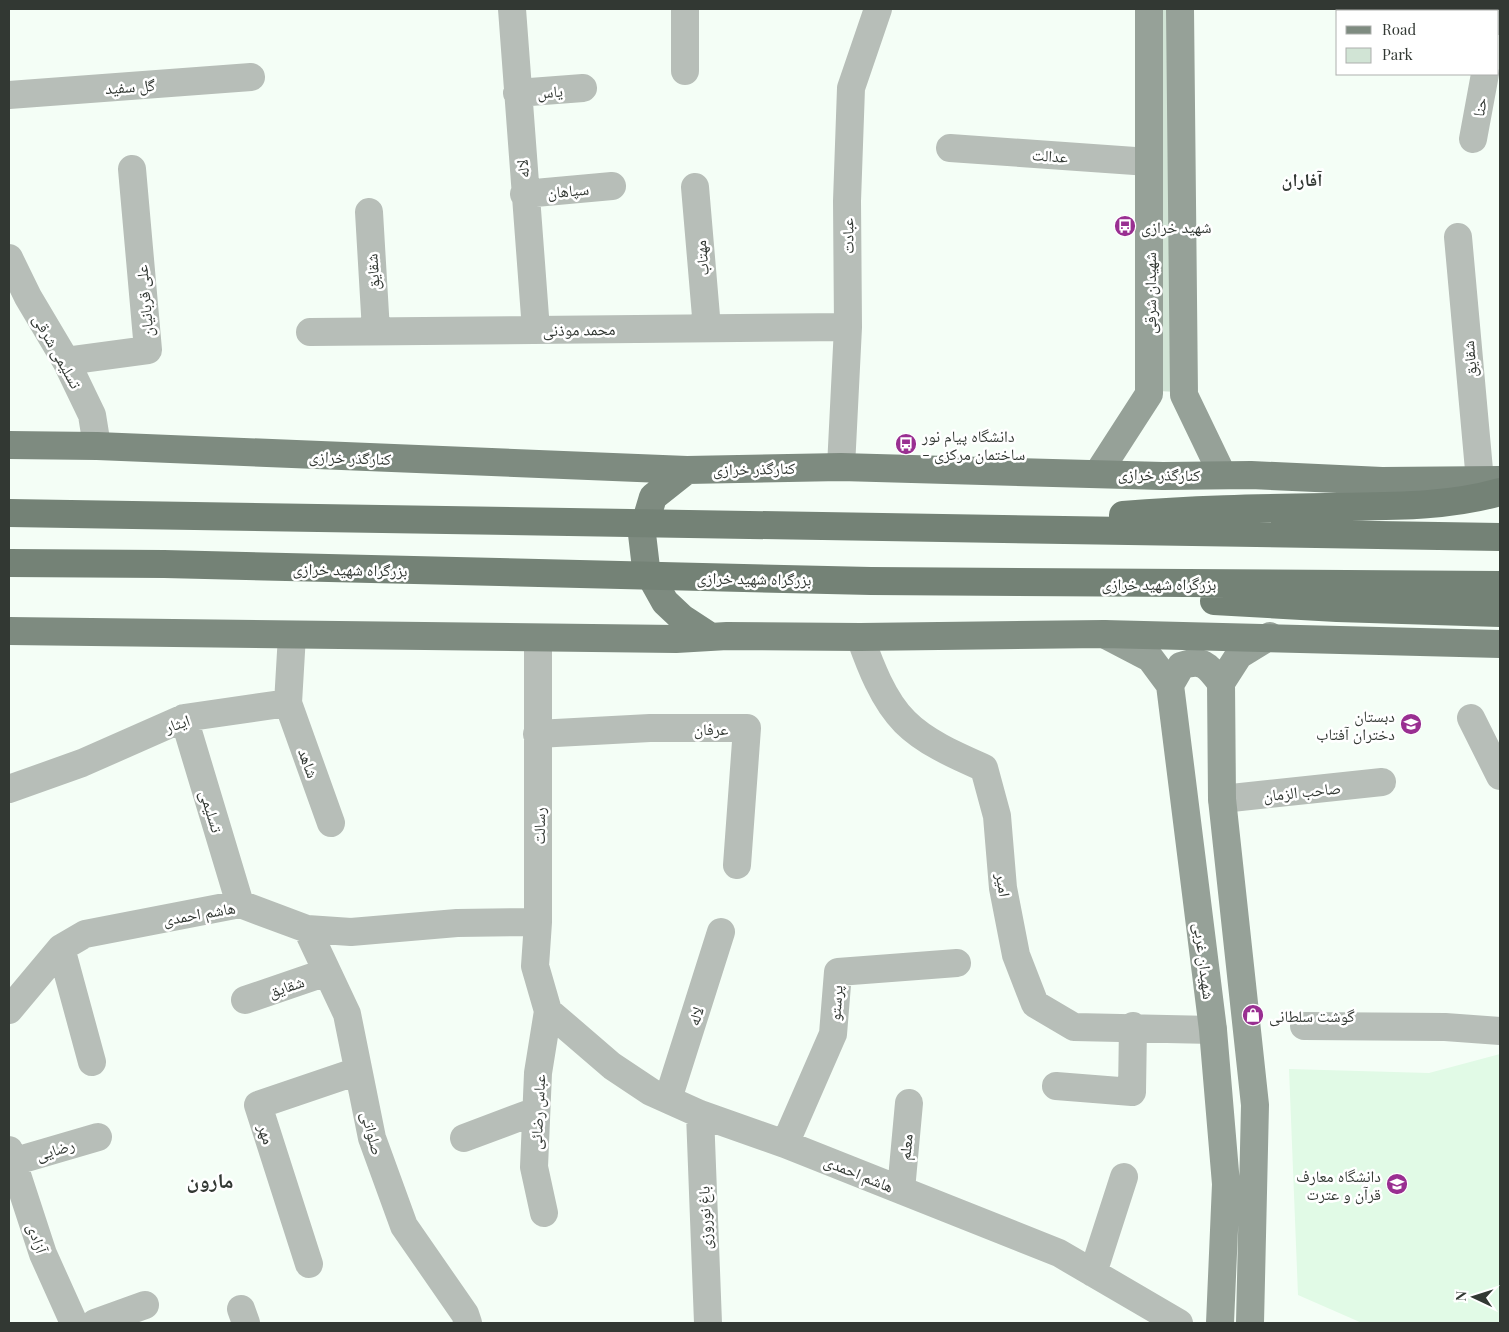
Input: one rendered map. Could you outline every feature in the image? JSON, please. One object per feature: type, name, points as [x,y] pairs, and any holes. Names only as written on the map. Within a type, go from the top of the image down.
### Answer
[{"type":"highway","points":[[1048,529],[1113,515],[1195,509],[1410,506],[1478,498],[1494,484]]},
{"type":"highway","points":[[9,513],[1500,537]]},
{"type":"highway","name":"بزرگراه شهید خرازی","points":[[9,563],[164,564],[870,581],[1500,585]]},
{"type":"highway","points":[[9,574],[164,564]]},
{"type":"highway","points":[[870,581],[1336,608],[1500,613]]},
{"type":"main road","name":"شهیدان شرقی","points":[[1149,9],[1149,394]]},
{"type":"main road","name":"شهیدان شرقی","points":[[1180,9],[1184,395],[1222,474]]},
{"type":"main road","points":[[1098,473],[1149,394],[1166,400],[1184,395]]},
{"type":"main road","name":"کنارگذر خرازی","points":[[9,445],[97,446],[687,470],[841,467],[1222,474],[1494,484]]},
{"type":"main road","points":[[687,470],[653,497],[642,534],[646,568],[665,602],[682,618],[711,637]]},
{"type":"main road","points":[[9,631],[538,638],[1104,634],[1270,636],[1500,644]]},
{"type":"main road","name":"شهیدان غربی","points":[[1104,634],[1150,658],[1170,685],[1213,1030],[1226,1184],[1220,1323]]},
{"type":"main road","points":[[1170,685],[1181,666],[1193,662],[1205,665],[1221,683],[1239,655],[1270,636]]},
{"type":"main road","name":"شهیدان غربی","points":[[1221,683],[1222,799],[1255,1105],[1250,1323]]},
{"type":"street","name":"لاله","points":[[512,9],[524,194],[536,330]]},
{"type":"street","points":[[685,9],[685,71]]},
{"type":"street","name":"عبادت","points":[[841,467],[848,327],[847,201],[851,88],[878,9]]},
{"type":"street","name":"حنا","points":[[1473,139],[1485,75]]},
{"type":"street","name":"گل سفید","points":[[9,96],[250,77]]},
{"type":"street","name":"یاس","points":[[517,93],[583,88]]},
{"type":"street","name":"عدالت","points":[[950,148],[1149,162]]},
{"type":"street","name":"علی قربانیان","points":[[66,361],[148,350],[132,169]]},
{"type":"street","name":"سپاهان","points":[[524,194],[612,186]]},
{"type":"street","name":"مهتاب","points":[[695,187],[707,328]]},
{"type":"street","name":"شقایق","points":[[369,212],[376,331]]},
{"type":"street","name":"شقایق","points":[[1458,236],[1494,484]]},
{"type":"street","name":"تسلیمی شرقی","points":[[9,258],[28,297],[66,361],[92,415],[97,446]]},
{"type":"street","name":"محمد موذنی","points":[[310,332],[848,327]]},
{"type":"street","points":[[288,703],[292,635]]},
{"type":"street","name":"امیر","points":[[860,637],[874,676],[904,721],[947,751],[984,768],[997,816],[1003,888],[1016,955],[1035,1004],[1074,1027],[1133,1026],[1213,1030]]},
{"type":"street","name":"رسالت","points":[[538,638],[538,922],[535,966],[548,1011]]},
{"type":"street","name":"ایثار","points":[[9,789],[82,763],[184,718],[288,703]]},
{"type":"street","name":"شاهد","points":[[288,703],[331,823]]},
{"type":"street","name":"تسلیمی","points":[[184,718],[240,904]]},
{"type":"street","points":[[1471,718],[1500,776]]},
{"type":"street","name":"عرفان","points":[[537,734],[650,728],[747,728],[737,865]]},
{"type":"street","name":"صاحب الزمان","points":[[1222,799],[1382,782]]},
{"type":"street","name":"هاشم احمدی","points":[[9,1010],[61,948],[85,934],[240,904],[307,929],[351,932],[457,923],[538,922]]},
{"type":"street","name":"صلواتی","points":[[307,929],[347,1014],[372,1138],[404,1226],[465,1314],[468,1323]]},
{"type":"street","name":"لاله","points":[[668,1099],[721,932]]},
{"type":"street","points":[[61,948],[92,1062]]},
{"type":"street","name":"پرستو","points":[[785,1144],[833,1034],[838,972],[957,963]]},
{"type":"street","name":"شقایق","points":[[245,1000],[327,972]]},
{"type":"street","name":"هاشم احمدی","points":[[548,1011],[612,1066],[651,1092],[700,1114],[785,1144],[1059,1253],[1179,1323]]},
{"type":"street","name":"عباس رضائی","points":[[544,1213],[534,1167],[538,1073],[548,1011]]},
{"type":"street","points":[[1056,1086],[1132,1092],[1133,1026]]},
{"type":"street","points":[[1304,1026],[1445,1028],[1500,1031]]},
{"type":"street","name":"مهر","points":[[309,1264],[258,1105],[358,1071]]},
{"type":"street","name":"معلم","points":[[901,1190],[909,1103]]},
{"type":"street","points":[[464,1138],[536,1111]]},
{"type":"street","name":"باغ نوروزی","points":[[700,1114],[708,1323]]},
{"type":"street","name":"رضایی","points":[[10,1159],[98,1137]]},
{"type":"street","name":"آزادی","points":[[10,1159],[44,1254],[74,1323]]},
{"type":"street","points":[[1093,1273],[1124,1177]]},
{"type":"street","points":[[95,1323],[145,1305]]},
{"type":"shaded area","name":"دانشگاه معارف قرآن و عترت","points":[[1500,1054],[1500,1323],[1362,1323],[1298,1295],[1289,1069],[1429,1073]]},
{"type":"green space","points":[[1156,9],[1174,9],[1177,392],[1158,391]]},
{"type":"place","name":"شهید خرازی","points":[[1125,226]]},
{"type":"place","name":"دانشگاه پیام نور - ساختمان مرکزی","points":[[906,444]]},
{"type":"place","name":"دبستان دختران آفتاب","points":[[1411,724]]},
{"type":"place","name":"گوشت سلطانی","points":[[1253,1015]]},
{"type":"place","name":"دانشگاه معارف قرآن و عترت","points":[[1397,1184]]},
{"type":"district","name":"آفاران","points":[[1302,179]]},
{"type":"district","name":"مارون","points":[[210,1179]]}]
